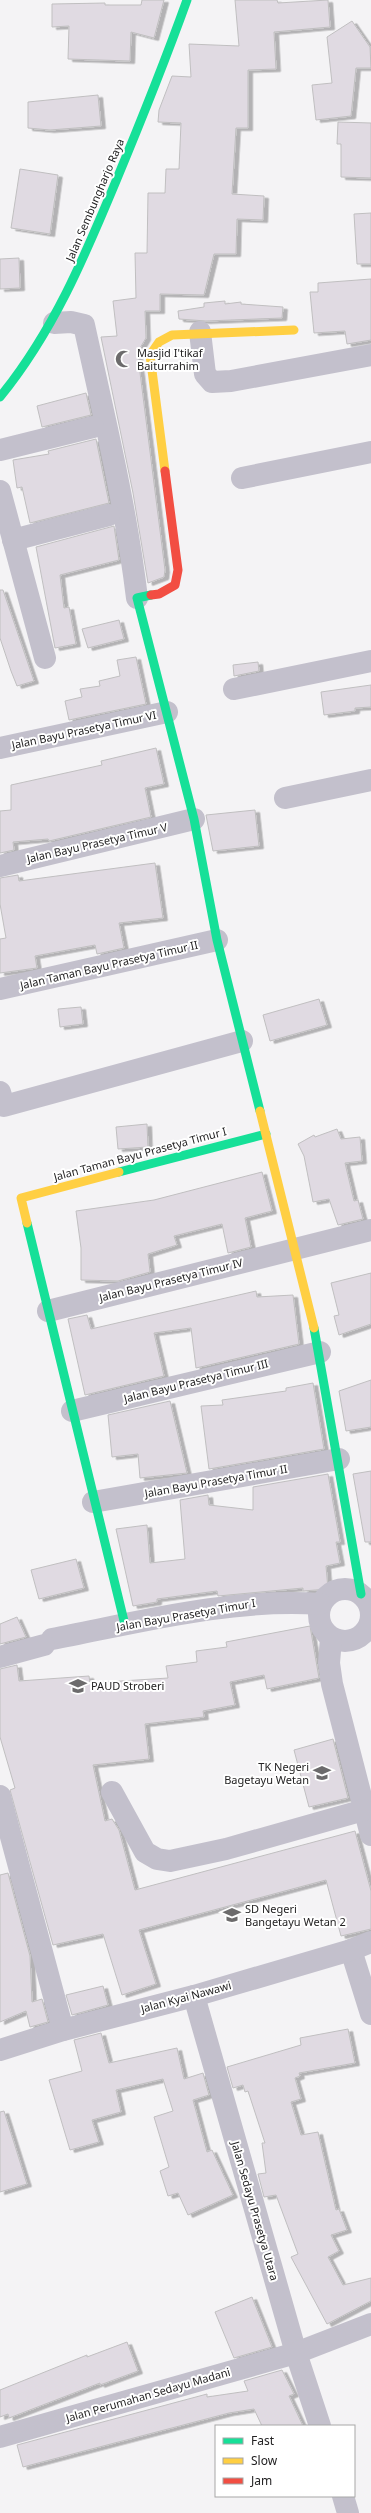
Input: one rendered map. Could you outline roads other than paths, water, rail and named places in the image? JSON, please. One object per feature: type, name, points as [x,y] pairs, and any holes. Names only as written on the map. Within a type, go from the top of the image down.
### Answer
[{"type":"street","name":"Jalan Sembungharjo Raya","points":[[0,397],[16,380],[54,323],[89,248],[161,73],[187,0]]},
{"type":"street","points":[[54,323],[71,322],[84,325],[111,446],[131,550],[137,598],[194,819],[217,940],[320,1352],[361,1594],[370,1610],[371,1620],[367,1634],[349,1641],[331,1638],[319,1623],[318,1613],[320,1604],[334,1590],[353,1590],[361,1594]]},
{"type":"street","points":[[137,598],[159,594],[175,585],[178,570],[150,355],[159,342],[172,335],[200,332],[246,333],[294,330]]},
{"type":"street","points":[[200,332],[205,374],[212,382],[231,381],[371,354]]},
{"type":"street","points":[[0,450],[93,427]]},
{"type":"street","points":[[242,478],[371,452]]},
{"type":"street","points":[[0,491],[45,658]]},
{"type":"street","points":[[13,540],[109,515]]},
{"type":"street","points":[[234,690],[371,661]]},
{"type":"street","name":"Jalan Bayu Prasetya Timur VI","points":[[0,748],[167,712]]},
{"type":"street","points":[[285,798],[371,780]]},
{"type":"street","name":"Jalan Bayu Prasetya Timur V","points":[[0,866],[194,819]]},
{"type":"street","name":"Jalan Taman Bayu Prasetya Timur II","points":[[0,989],[217,940]]},
{"type":"street","points":[[1,1102],[242,1041]]},
{"type":"street","name":"Jalan Taman Bayu Prasetya Timur I","points":[[48,1311],[21,1198],[266,1134]]},
{"type":"street","name":"Jalan Bayu Prasetya Timur IV","points":[[48,1311],[294,1248],[371,1230]]},
{"type":"street","points":[[48,1311],[93,1502],[125,1625]]},
{"type":"street","name":"Jalan Bayu Prasetya Timur III","points":[[72,1411],[320,1352]]},
{"type":"street","name":"Jalan Bayu Prasetya Timur II","points":[[93,1502],[339,1459]]},
{"type":"street","name":"Jalan Bayu Prasetya Timur I","points":[[0,1657],[48,1642],[125,1625],[252,1603],[286,1601],[320,1604]]},
{"type":"street","points":[[331,1638],[329,1663],[332,1684],[371,1834]]},
{"type":"street","points":[[112,1792],[145,1852],[157,1859],[170,1862],[226,1849],[364,1810]]},
{"type":"street","points":[[0,1796],[63,2030]]},
{"type":"street","name":"Jalan Kyai Nawawi","points":[[0,2050],[63,2030],[194,1996],[351,1950],[371,1942]]},
{"type":"street","points":[[351,1950],[371,2014]]},
{"type":"street","name":"Jalan Sedayu Prasetya Utara","points":[[194,1996],[296,2353],[320,2425]]},
{"type":"street","name":"Jalan Perumahan Sedayu Madani","points":[[0,2437],[296,2353],[371,2324]]},
{"type":"street","points":[[343,2497],[348,2513]]},
{"type":"place","name":"Masjid I'tikaf Baiturrahim","points":[[124,359]]},
{"type":"place","name":"PAUD Stroberi","points":[[78,1686]]},
{"type":"place","name":"TK Negeri Bagetayu Wetan","points":[[322,1773]]},
{"type":"place","name":"SD Negeri Bangetayu Wetan 2","points":[[232,1915]]}]
